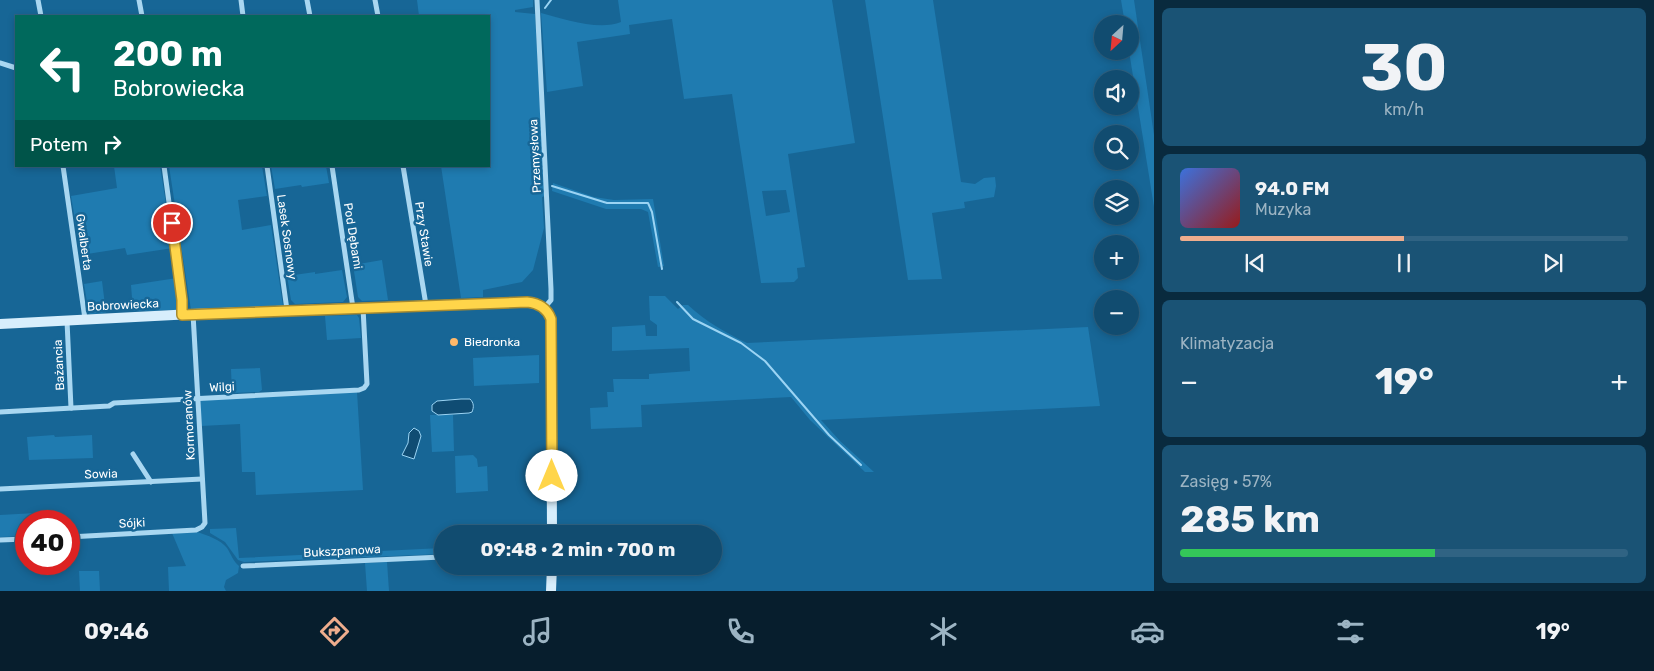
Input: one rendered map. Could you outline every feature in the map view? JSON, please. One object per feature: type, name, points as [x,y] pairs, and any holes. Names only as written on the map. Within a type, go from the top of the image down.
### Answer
[{"type":"street","points":[[38,0],[41,15]]},
{"type":"street","points":[[139,0],[142,15]]},
{"type":"street","points":[[241,0],[243,15]]},
{"type":"street","points":[[307,0],[310,15]]},
{"type":"street","points":[[375,0],[378,15]]},
{"type":"street","name":"Przemysłowa","points":[[537,0],[551,289],[551,300],[544,308]]},
{"type":"street","points":[[0,63],[15,68]]},
{"type":"street","name":"Gwalberta","points":[[63,167],[85,320]]},
{"type":"street","name":"Kormoranów","points":[[164,167],[177,261],[187,315],[197,398],[204,523],[202,527],[196,530]]},
{"type":"street","name":"Lasek Sosnowy","points":[[267,167],[288,311]]},
{"type":"street","name":"Pod Dębami","points":[[332,167],[358,308]]},
{"type":"street","name":"Przy Stawie","points":[[403,167],[426,305]]},
{"type":"street","name":"Bobrowiecka","points":[[0,324],[527,302],[535,303],[544,308]]},
{"type":"street","name":"Wilgi","points":[[0,412],[109,406],[114,403],[359,390],[367,384],[358,308]]},
{"type":"street","points":[[544,308],[551,319],[552,525]]},
{"type":"street","name":"Bażancia","points":[[67,321],[71,408]]},
{"type":"street","points":[[133,454],[151,482]]},
{"type":"street","name":"Sowia","points":[[0,488],[202,479]]},
{"type":"street","name":"Sójki","points":[[80,536],[196,530]]},
{"type":"street","points":[[0,540],[15,539]]},
{"type":"street","name":"Bukszpanowa","points":[[243,566],[434,557]]},
{"type":"street","points":[[551,591],[552,575]]},
{"type":"shaded area","points":[[417,0],[533,0],[533,7],[515,10],[515,12],[535,14],[545,196],[542,197],[544,228],[533,270],[522,282],[483,290],[483,297],[461,298],[441,167],[490,167],[490,15],[419,15]]},
{"type":"shaded area","points":[[618,0],[832,0],[855,143],[788,154],[805,267],[797,268],[798,278],[794,282],[761,283],[732,94],[684,99],[672,19],[629,25],[630,34],[577,42],[583,86],[547,92],[541,13],[592,25],[621,22]],"holes":[[[786,190],[790,212],[766,216],[762,191]]]},
{"type":"shaded area","points":[[865,0],[933,0],[961,182],[975,184],[984,178],[995,177],[994,197],[964,202],[965,208],[932,213],[942,279],[908,280]]},
{"type":"shaded area","points":[[1121,0],[1134,0],[1136,15],[1124,15]]},
{"type":"shaded area","points":[[1139,34],[1154,135],[1154,207],[1139,113],[1139,70],[1132,70],[1130,60],[1139,60]]},
{"type":"shaded area","points":[[114,167],[160,167],[173,248],[127,255],[125,248],[81,255],[71,196],[117,188]]},
{"type":"shaded area","points":[[169,167],[262,167],[267,196],[238,200],[242,230],[271,225],[283,306],[191,310]]},
{"type":"shaded area","points":[[271,167],[326,167],[329,183],[275,189]]},
{"type":"shaded area","points":[[553,183],[594,197],[614,200],[653,199],[664,266],[658,267],[648,212],[641,209],[606,209],[552,191]]},
{"type":"shaded area","points":[[382,260],[388,300],[362,301],[358,297],[353,265]]},
{"type":"shaded area","points":[[342,270],[347,297],[343,302],[295,304],[291,300],[287,276]]},
{"type":"shaded area","points":[[177,278],[178,310],[133,311],[131,285]]},
{"type":"shaded area","points":[[102,281],[106,313],[89,314],[84,284]]},
{"type":"shaded area","points":[[649,296],[665,296],[678,309],[683,305],[688,305],[716,326],[747,343],[1088,327],[1100,406],[821,420],[840,441],[874,472],[865,472],[810,420],[791,397],[641,405],[642,427],[591,429],[590,408],[608,407],[607,392],[614,392],[613,379],[649,379],[649,374],[690,371],[689,348],[612,351],[612,327],[645,325],[646,336],[657,336],[657,325],[650,320]]},
{"type":"shaded area","points":[[357,315],[361,338],[327,340],[325,316]]},
{"type":"shaded area","points":[[539,355],[539,383],[474,386],[473,358]]},
{"type":"shaded area","points":[[260,368],[262,390],[259,392],[232,393],[231,369]]},
{"type":"shaded area","points":[[357,392],[363,490],[256,495],[255,472],[242,472],[240,424],[201,426],[200,399]]},
{"type":"shaded area","points":[[470,399],[473,405],[472,412],[438,415],[432,411],[432,405],[437,401]]},
{"type":"shaded area","points":[[430,415],[453,415],[454,451],[432,452]]},
{"type":"shaded area","points":[[414,428],[419,431],[421,436],[414,459],[402,455],[408,443],[409,433]]},
{"type":"shaded area","points":[[54,435],[55,437],[92,435],[93,458],[29,460],[27,437]]},
{"type":"shaded area","points":[[473,455],[477,459],[478,467],[487,466],[488,491],[456,493],[455,456]]},
{"type":"shaded area","points":[[15,514],[15,536],[0,537],[0,515]]},
{"type":"shaded area","points":[[236,528],[239,558],[434,548],[434,554],[244,562],[238,560],[225,542],[210,533],[210,529]]},
{"type":"shaded area","points":[[197,532],[214,538],[224,545],[239,566],[238,573],[226,580],[224,587],[226,591],[169,591],[168,567],[186,566],[172,533]]},
{"type":"shaded area","points":[[387,562],[389,591],[367,591],[365,563]]},
{"type":"shaded area","points":[[80,571],[99,571],[100,591],[80,591]]},
{"type":"waterway","points":[[545,8],[551,0]]},
{"type":"waterway","points":[[552,186],[607,203],[648,203],[652,212],[662,269]]},
{"type":"waterway","points":[[677,302],[693,319],[741,343],[765,361],[829,435],[861,465]]},
{"type":"place","name":"Biedronka","points":[[454,342]]},
{"type":"route","points":[[172,223],[182,300],[182,315],[527,302],[535,303],[544,308],[551,319],[552,476]]}]
